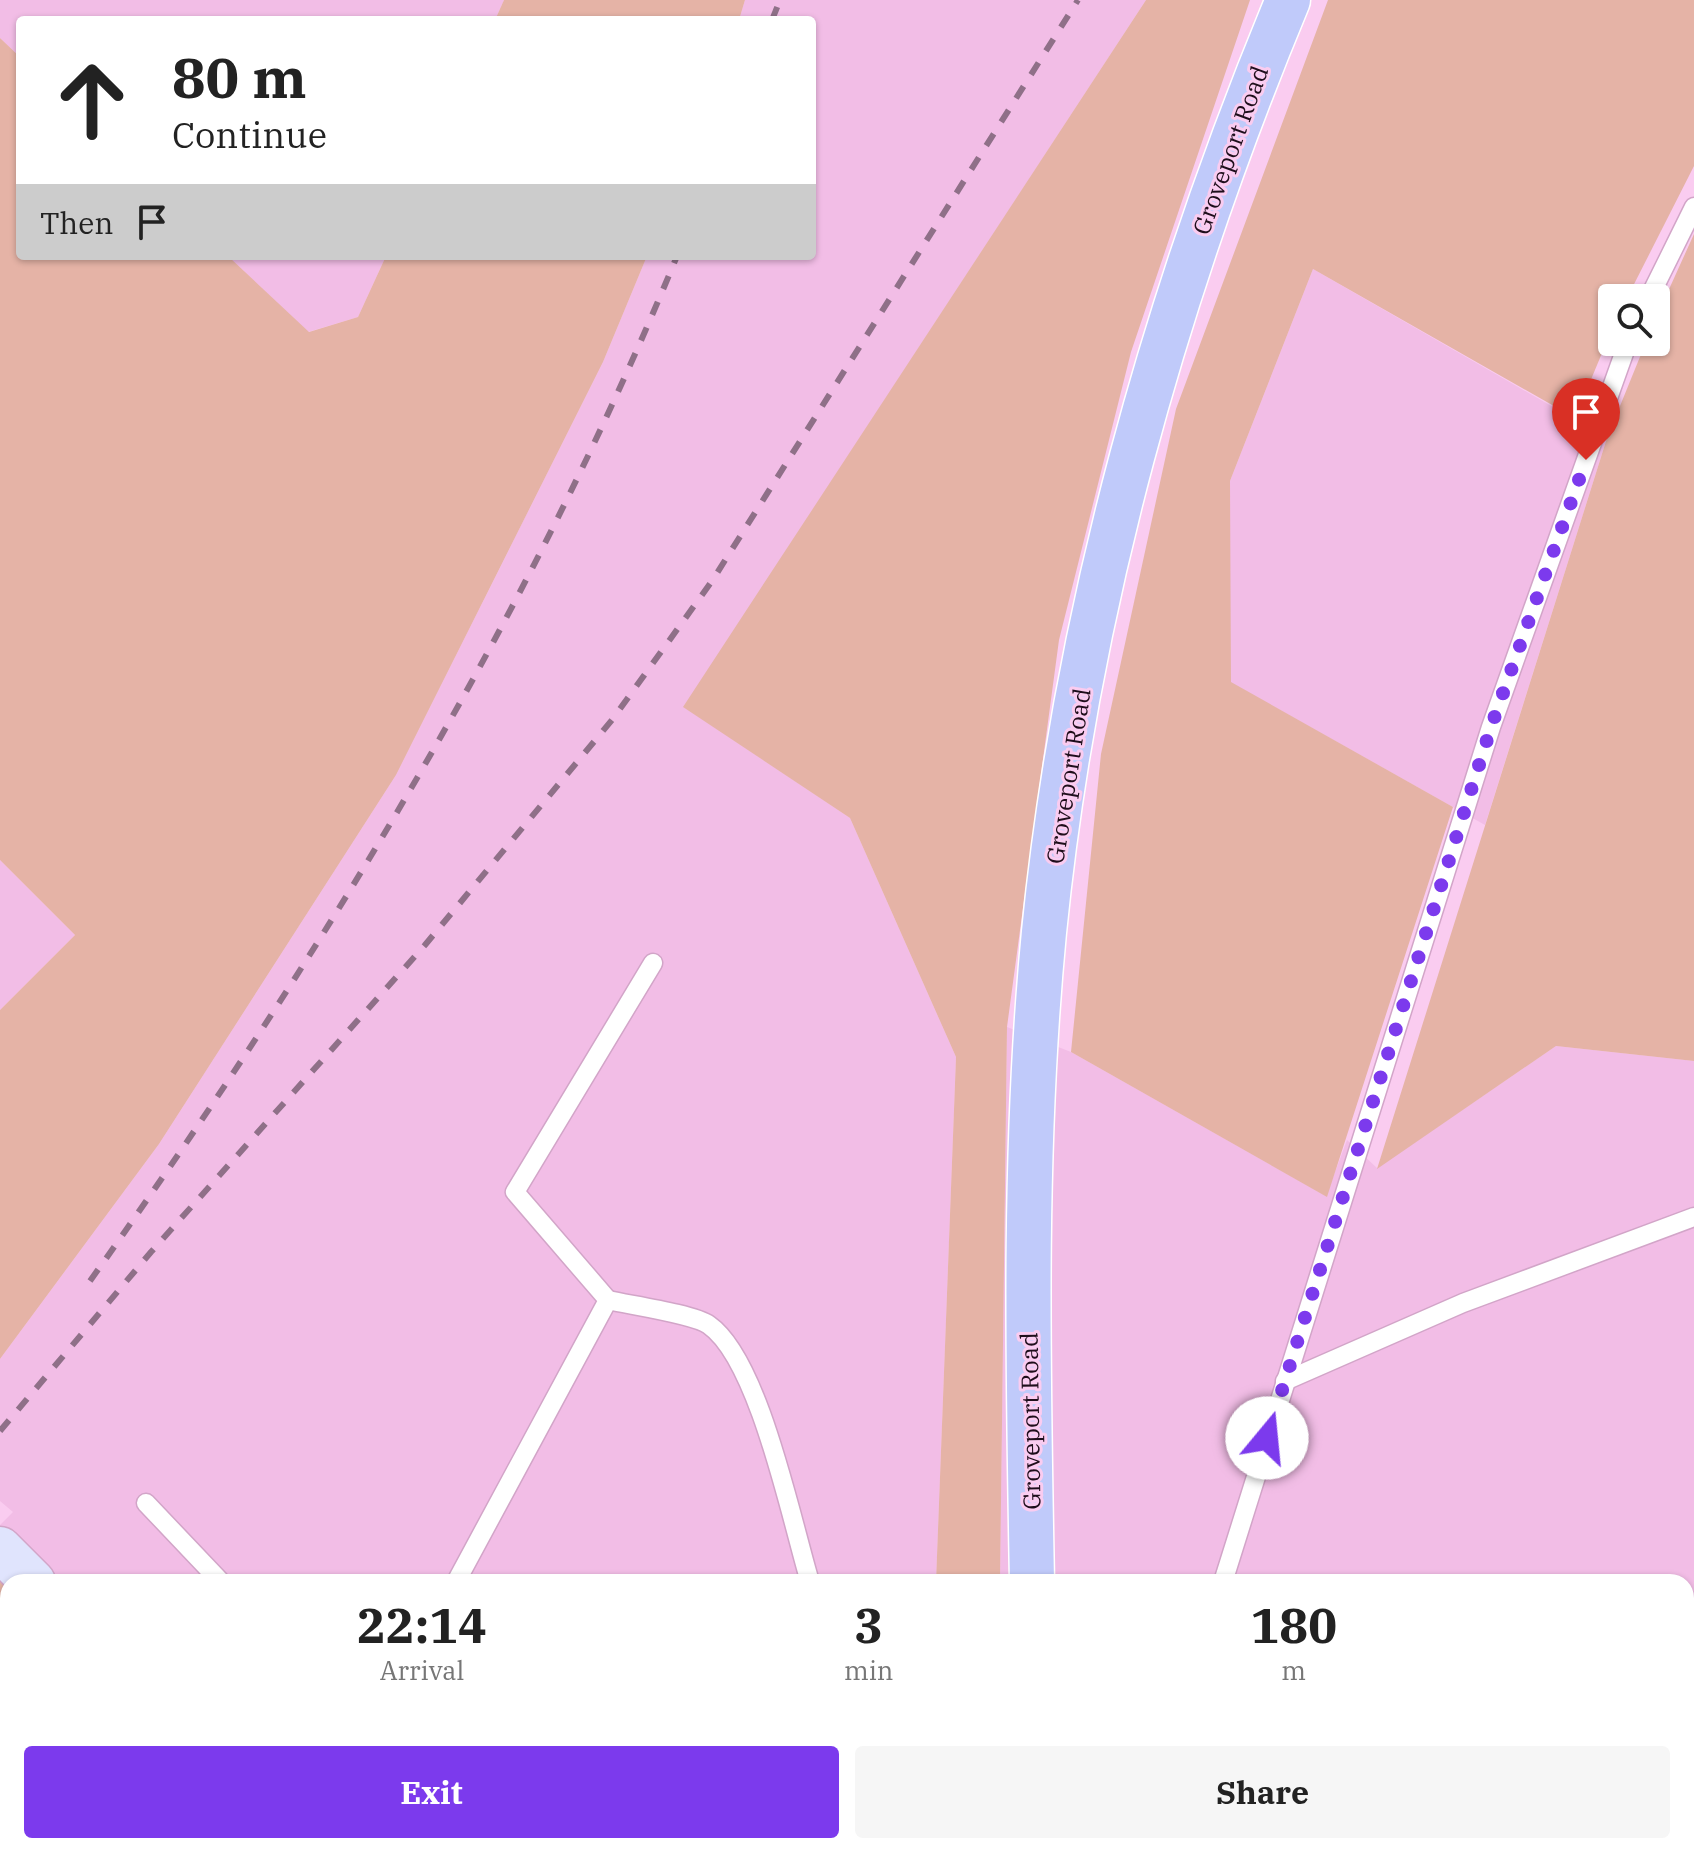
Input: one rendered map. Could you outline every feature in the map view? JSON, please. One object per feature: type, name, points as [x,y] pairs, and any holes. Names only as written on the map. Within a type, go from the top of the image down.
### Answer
[{"type":"main road","name":"Groveport Road","points":[[1032,1574],[1028,1222],[1037,1019],[1055,850],[1102,588],[1138,437],[1201,228],[1288,0]]},
{"type":"main road","points":[[0,1549],[25,1574]]},
{"type":"lane","points":[[1656,284],[1694,207]]},
{"type":"lane","points":[[1225,1574],[1491,727],[1623,356]]},
{"type":"lane","points":[[653,963],[515,1192],[608,1300],[707,1323],[734,1349],[752,1384],[808,1574]]},
{"type":"lane","points":[[1285,1381],[1463,1303],[1694,1217]]},
{"type":"lane","points":[[460,1574],[608,1300]]},
{"type":"lane","points":[[146,1503],[213,1574]]},
{"type":"shaded area","points":[[0,0],[504,0],[497,16],[16,16],[16,53],[0,38]]},
{"type":"shaded area","points":[[504,0],[745,0],[740,16],[497,16]]},
{"type":"shaded area","points":[[745,0],[1146,0],[684,707],[850,818],[956,1057],[936,1574],[0,1574],[0,1525],[13,1512],[0,1501],[0,1359],[159,1144],[396,775],[603,362],[645,260],[816,260],[816,16],[740,16]]},
{"type":"shaded area","points":[[1146,0],[1250,0],[1131,352],[1059,640],[1007,1027],[1000,1574],[936,1574],[956,1057],[850,818],[683,707]]},
{"type":"shaded area","points":[[1328,0],[1694,0],[1694,166],[1634,284],[1598,284],[1598,356],[1601,356],[1575,418],[1313,269],[1230,481],[1231,682],[1453,807],[1327,1197],[1071,1052],[1101,754],[1176,409]]},
{"type":"shaded area","points":[[0,38],[16,53],[16,260],[232,260],[309,332],[358,317],[384,260],[645,260],[603,362],[396,775],[159,1144],[0,1359],[0,1010],[75,935],[0,860]]},
{"type":"shaded area","points":[[1694,234],[1694,1061],[1556,1046],[1377,1169],[1607,438],[1640,356],[1670,356],[1670,287]]},
{"type":"shaded area","points":[[232,260],[384,260],[358,317],[308,332]]},
{"type":"shaded area","points":[[1313,269],[1607,438],[1485,825],[1230,682],[1230,481]]},
{"type":"shaded area","points":[[0,860],[75,935],[0,1010]]},
{"type":"shaded area","points":[[1007,1027],[1071,1052],[1326,1196],[1347,1140],[1377,1168],[1556,1046],[1694,1061],[1694,1574],[1000,1574]]},
{"type":"railway","points":[[774,16],[780,0]]},
{"type":"railway","points":[[0,1431],[151,1252],[425,945],[612,720],[712,581],[1078,0]]},
{"type":"railway","points":[[90,1281],[257,1037],[413,785],[554,526],[618,392],[675,260]]},
{"type":"route","points":[[1267,1438],[1405,1008],[1491,727],[1586,460]]}]
